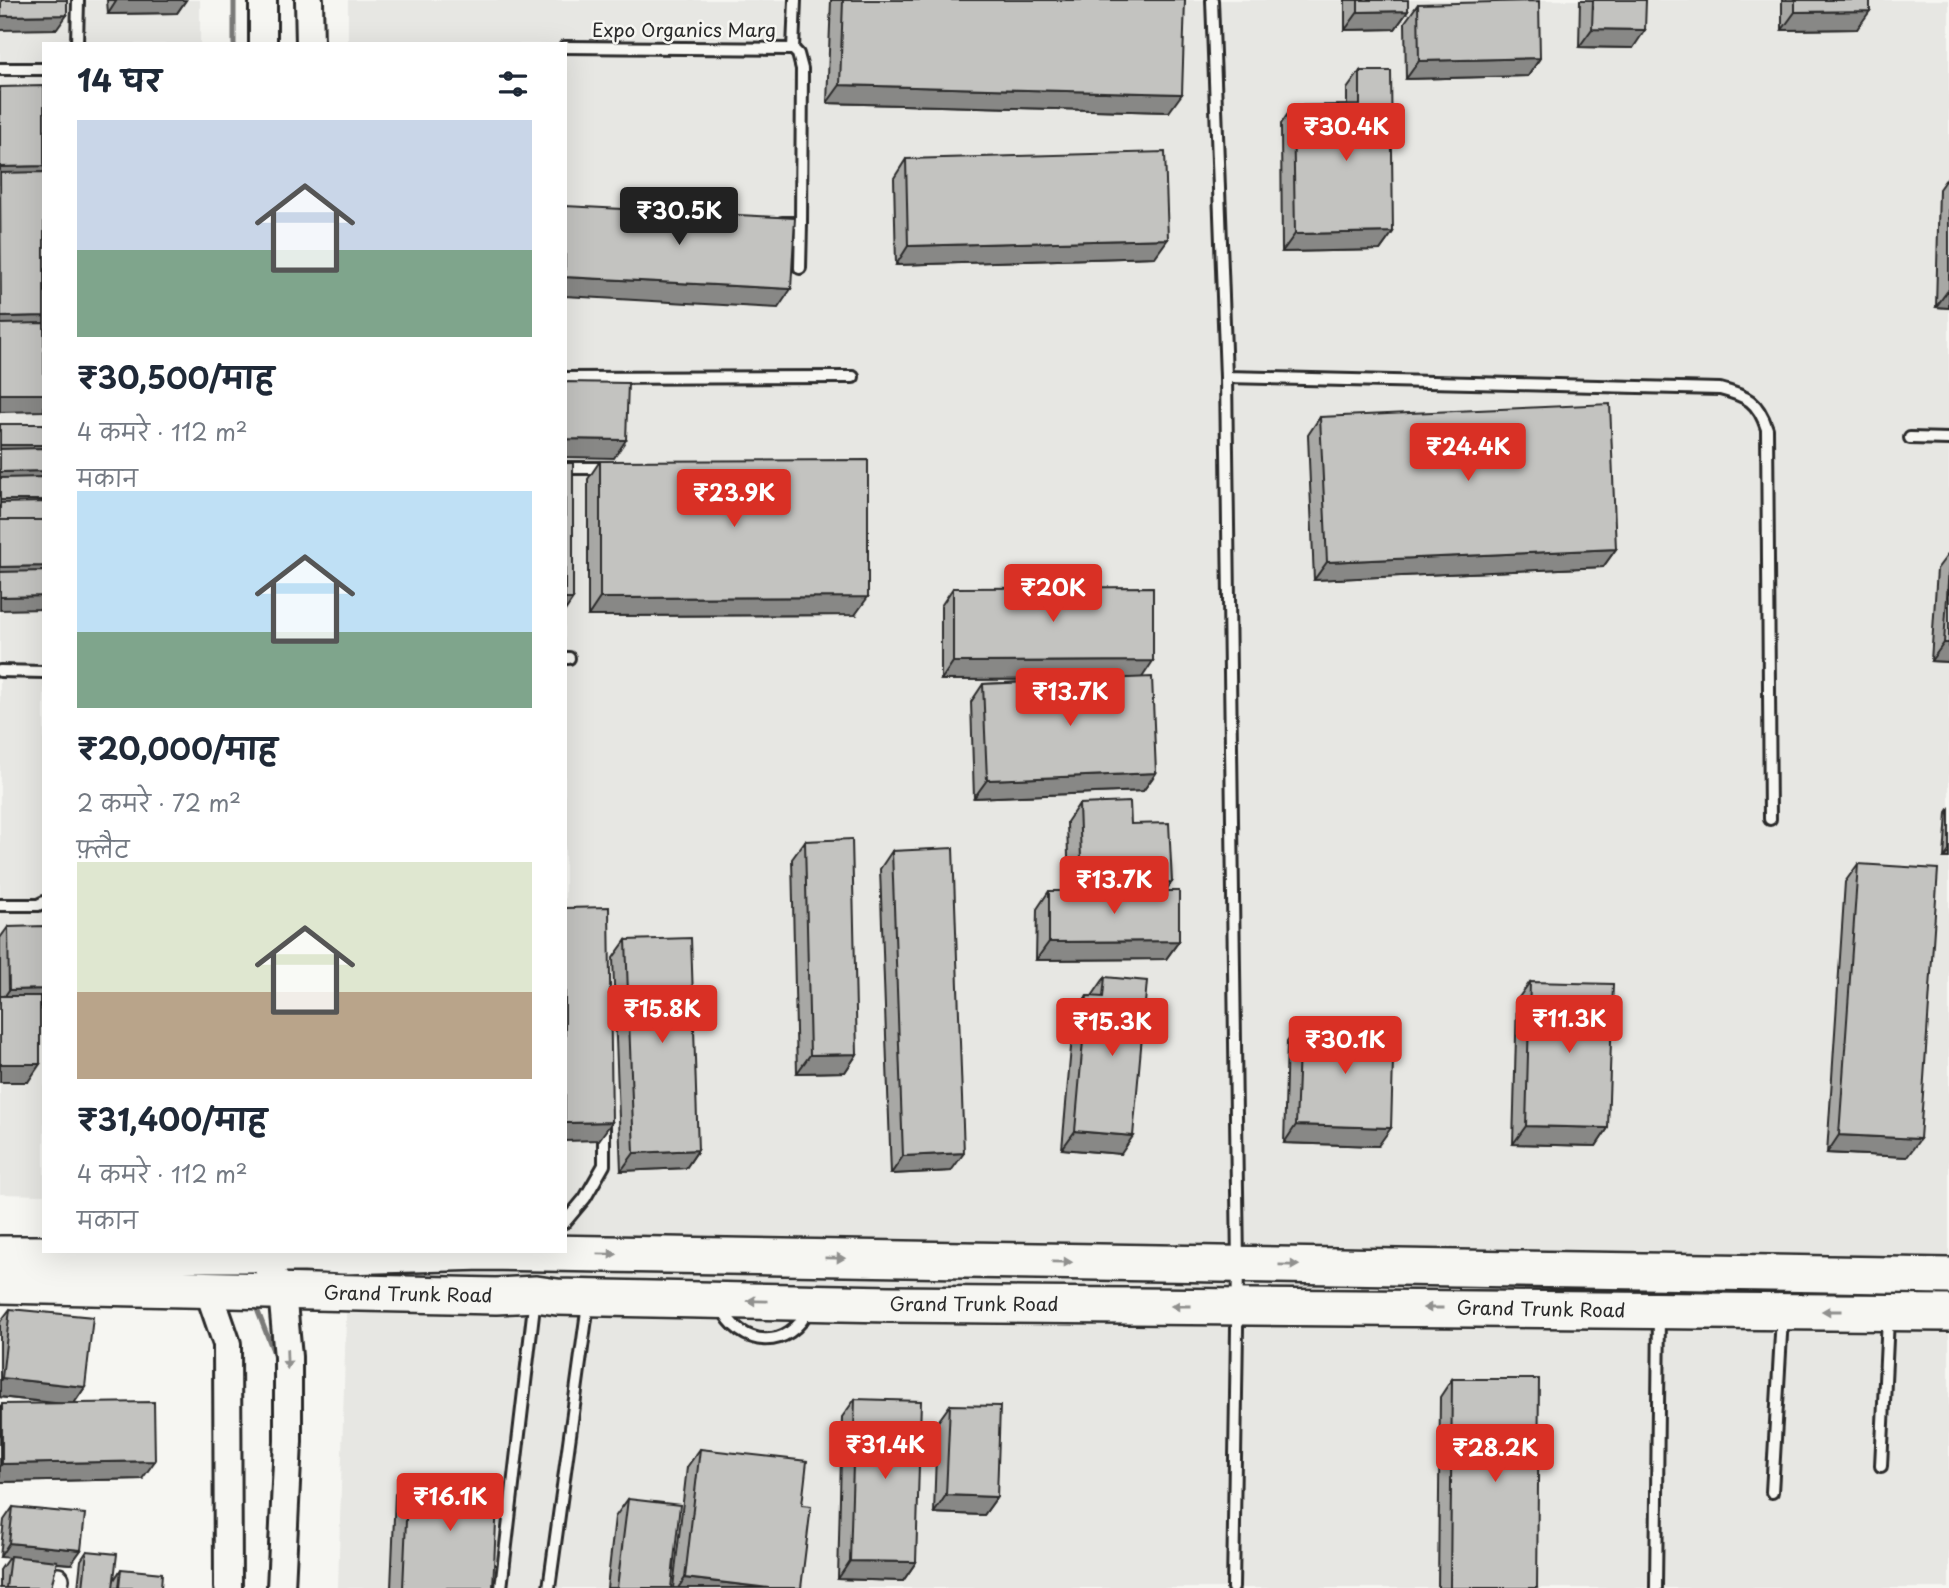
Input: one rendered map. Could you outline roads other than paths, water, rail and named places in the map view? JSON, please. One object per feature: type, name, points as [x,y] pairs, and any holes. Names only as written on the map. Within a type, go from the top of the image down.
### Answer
[{"type":"highway","name":"Grand Trunk Road","points":[[567,1252],[1949,1276]]},
{"type":"highway","name":"Grand Trunk Road","points":[[0,1254],[305,1253],[343,1256],[449,1253]]},
{"type":"highway","points":[[703,1255],[710,1300]]},
{"type":"highway","points":[[890,1259],[890,1304]]},
{"type":"highway","name":"Grand Trunk Road","points":[[0,1285],[496,1296],[536,1294],[589,1298],[811,1303],[1949,1312]]},
{"type":"street","points":[[263,0],[263,42]]},
{"type":"street","points":[[309,0],[310,42]]},
{"type":"street","points":[[258,1253],[282,1291],[288,1357],[288,1441],[281,1588]]},
{"type":"street","points":[[282,1291],[305,1253]]},
{"type":"street","points":[[1889,1312],[1892,1276]]},
{"type":"street","points":[[208,1289],[227,1343],[228,1588]]},
{"type":"lane","points":[[77,42],[78,0]]},
{"type":"lane","points":[[793,48],[795,0]]},
{"type":"lane","points":[[1212,0],[1226,377],[1239,1306],[1233,1588]]},
{"type":"lane","name":"Expo Organics Marg","points":[[567,47],[793,48],[798,54],[802,69],[800,268]]},
{"type":"lane","points":[[0,69],[42,69]]},
{"type":"lane","points":[[773,223],[801,223]]},
{"type":"lane","points":[[567,378],[853,377]]},
{"type":"lane","points":[[1226,377],[1720,388],[1755,402],[1767,429],[1770,819]]},
{"type":"lane","points":[[1910,438],[1949,439]]},
{"type":"lane","points":[[567,468],[619,469]]},
{"type":"lane","points":[[0,671],[42,672]]},
{"type":"lane","points":[[0,905],[42,903]]},
{"type":"lane","points":[[567,1220],[585,1198],[604,1165],[604,1111]]},
{"type":"lane","points":[[501,1588],[536,1294]]},
{"type":"lane","points":[[549,1588],[589,1298]]},
{"type":"lane","points":[[1656,1588],[1659,1310]]},
{"type":"lane","points":[[1772,1492],[1782,1311]]},
{"type":"lane","points":[[1881,1466],[1889,1312]]},
{"type":"waterway","points":[[234,0],[234,42]]},
{"type":"waterway","points":[[255,1304],[277,1361]]},
{"type":"waterway","points":[[268,1588],[275,1433]]}]
